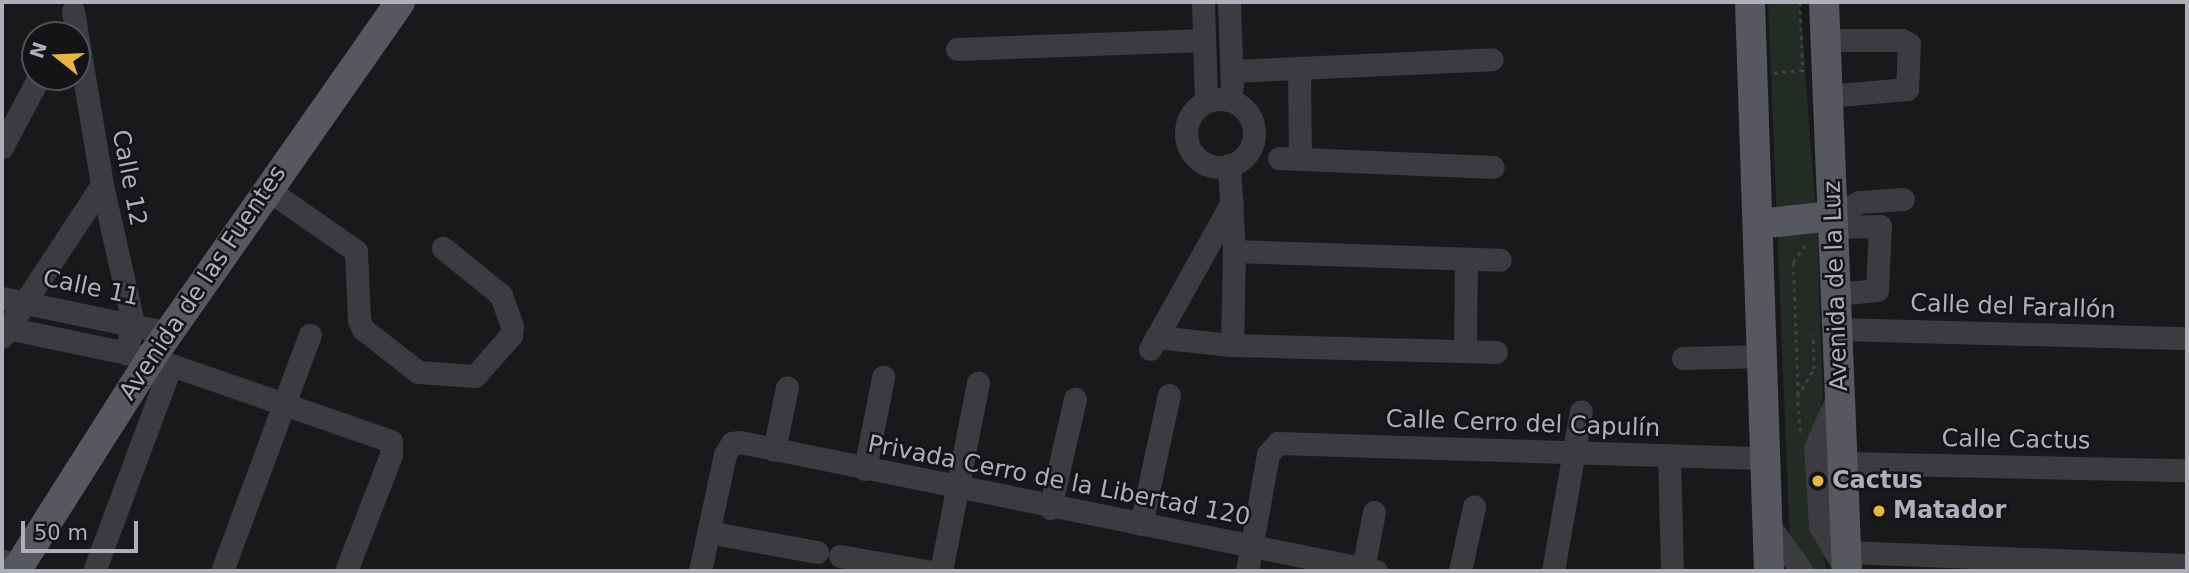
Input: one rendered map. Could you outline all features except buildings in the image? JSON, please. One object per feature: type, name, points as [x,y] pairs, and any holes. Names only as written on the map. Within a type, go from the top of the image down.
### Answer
[{"type":"main road","points":[[1751,2],[1769,571]]},
{"type":"main road","name":"Avenida de la Luz","points":[[1824,2],[1836,294],[1825,329],[1840,392],[1847,565]]},
{"type":"main road","name":"Avenida de las Fuentes","points":[[8,565],[391,7]]},
{"type":"main road","points":[[1758,224],[1833,221]]},
{"type":"street","points":[[1203,2],[1206,101]]},
{"type":"street","points":[[1229,2],[1231,100]]},
{"type":"street","name":"Calle 12","points":[[76,6],[102,185],[133,323],[149,359],[94,571]]},
{"type":"street","points":[[957,49],[1204,40]]},
{"type":"street","points":[[1825,40],[1902,40],[1909,44],[1907,89],[1827,83]]},
{"type":"street","points":[[1232,71],[1492,59]]},
{"type":"street","points":[[1299,69],[1289,158],[1493,167]]},
{"type":"street","points":[[2,147],[31,91]]},
{"type":"street","points":[[1231,100],[1250,117],[1254,131],[1245,156],[1229,165],[1207,164],[1188,145],[1189,118],[1206,101],[1231,100]]},
{"type":"street","points":[[1229,165],[1234,251],[1232,345]]},
{"type":"street","points":[[102,185],[4,331],[149,359],[391,441],[391,455],[346,571]]},
{"type":"street","points":[[267,189],[356,251],[359,320],[363,329],[418,372],[475,376],[511,335],[512,326],[501,295],[443,248]]},
{"type":"street","points":[[1833,221],[1858,202],[1903,199]]},
{"type":"street","points":[[1232,202],[1152,343],[1496,352]]},
{"type":"street","points":[[1833,221],[1880,226],[1877,290],[1836,294]]},
{"type":"street","points":[[1234,251],[1500,260]]},
{"type":"street","points":[[1465,350],[1466,259]]},
{"type":"street","name":"Calle 11","points":[[2,298],[133,323],[169,333]]},
{"type":"street","name":"Calle del Farallón","points":[[1825,329],[2187,338]]},
{"type":"street","points":[[222,571],[310,335]]},
{"type":"street","points":[[1683,358],[1764,356]]},
{"type":"street","points":[[865,469],[883,377]]},
{"type":"street","points":[[941,571],[978,383]]},
{"type":"street","points":[[774,450],[787,387]]},
{"type":"street","points":[[1840,392],[1815,448],[1820,526],[1847,565],[2187,565]]},
{"type":"street","points":[[1141,524],[1169,396]]},
{"type":"street","points":[[1050,508],[1075,399]]},
{"type":"street","points":[[1553,571],[1577,451],[1581,411]]},
{"type":"street","name":"Privada Cerro de la Libertad 120","points":[[708,533],[725,454],[733,443],[1369,570]]},
{"type":"street","name":"Calle Cerro del Capulín","points":[[1253,547],[1268,454],[1278,443],[1766,458]]},
{"type":"street","points":[[1669,456],[1672,571]]},
{"type":"street","name":"Calle Cactus","points":[[1844,463],[2187,470]]},
{"type":"street","points":[[1460,571],[1474,507]]},
{"type":"street","points":[[1369,570],[1374,512]]},
{"type":"street","points":[[1768,524],[1802,571]]},
{"type":"street","points":[[700,571],[708,533],[817,552]]},
{"type":"street","points":[[1247,571],[1253,547]]},
{"type":"street","points":[[840,556],[927,571]]},
{"type":"path","points":[[1754,74],[1827,83]]},
{"type":"path","points":[[1800,438],[1793,262],[1812,234],[1812,248]]},
{"type":"path","points":[[1798,398],[1814,369],[1825,329]]},
{"type":"shaded area","points":[[1768,2],[1800,2],[1817,225],[1823,398],[1809,461],[1810,495],[1827,571],[1791,571]]},
{"type":"place","name":"Cactus","points":[[1818,481]]},
{"type":"place","name":"Matador","points":[[1879,511]]}]
